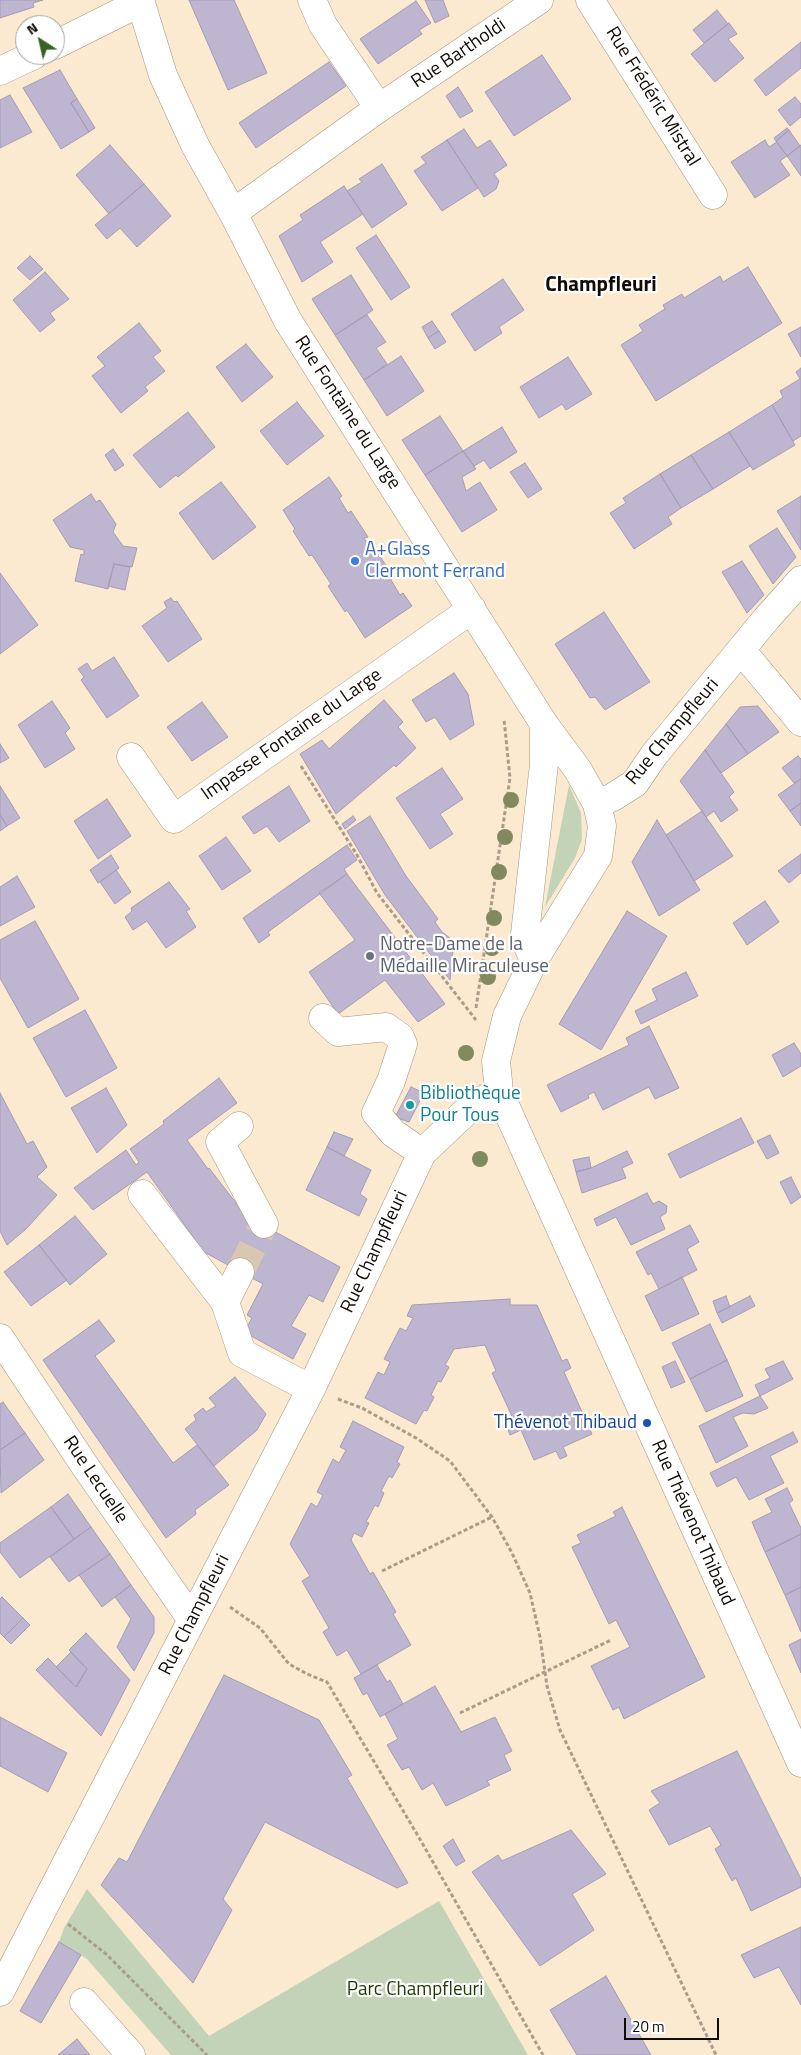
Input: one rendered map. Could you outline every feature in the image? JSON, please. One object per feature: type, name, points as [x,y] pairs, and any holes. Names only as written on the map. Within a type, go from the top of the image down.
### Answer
[{"type":"street","points":[[312,0],[323,25],[379,108]]},
{"type":"street","name":"Rue Bartholdi","points":[[233,213],[379,108],[539,0]]},
{"type":"street","name":"Rue Frédéric Mistral","points":[[590,0],[713,195]]},
{"type":"street","points":[[65,39],[141,1]]},
{"type":"street","name":"Rue Fontaine du Large","points":[[141,1],[163,74],[196,146],[233,213],[288,321],[544,724],[578,770],[597,804]]},
{"type":"street","points":[[0,72],[15,64]]},
{"type":"street","name":"Rue Champfleuri","points":[[597,804],[636,783],[654,755],[801,580]]},
{"type":"street","name":"Impasse Fontaine du Large","points":[[131,757],[174,819],[472,609]]},
{"type":"street","points":[[741,650],[801,722]]},
{"type":"street","points":[[534,960],[524,934],[544,764],[544,724]]},
{"type":"street","points":[[499,1092],[496,1061],[507,1016],[534,960],[598,856],[602,826],[597,804]]},
{"type":"street","points":[[323,1018],[338,1032],[386,1027],[400,1037],[403,1044],[391,1081],[376,1114],[393,1133],[422,1153]]},
{"type":"street","name":"Rue Champfleuri","points":[[0,1992],[310,1388],[422,1153],[473,1105],[499,1092]]},
{"type":"street","name":"Rue Thévenot Thibaud","points":[[499,1092],[801,1763]]},
{"type":"street","points":[[239,1126],[220,1142],[264,1224]]},
{"type":"street","points":[[142,1194],[226,1302],[242,1352],[310,1388]]},
{"type":"street","points":[[226,1302],[240,1272]]},
{"type":"street","name":"Rue Lecuelle","points":[[0,1338],[85,1466],[192,1620]]},
{"type":"street","points":[[84,2002],[131,2055]]},
{"type":"path","points":[[475,1018],[510,778],[503,716]]},
{"type":"path","points":[[286,740],[357,855],[377,892],[466,1009]]},
{"type":"path","points":[[310,1388],[362,1408],[416,1438],[450,1461],[492,1517],[512,1553],[530,1593],[540,1637],[546,1686],[560,1730],[716,2055]]},
{"type":"path","points":[[382,1571],[492,1517]]},
{"type":"path","points":[[206,1593],[244,1615],[260,1628],[289,1664],[327,1682],[421,1841],[543,2055]]},
{"type":"path","points":[[460,1713],[611,1640]]},
{"type":"path","points":[[45,1906],[106,1954],[208,2055]]},
{"type":"green space","points":[[569,785],[581,813],[582,839],[575,858],[545,907]]},
{"type":"green space","name":"Parc Champfleuri","points":[[87,1889],[209,2036],[439,1901],[528,2055],[171,2055],[87,1959],[59,1942],[64,1928]]},
{"type":"building","points":[[0,0],[43,0],[33,3],[34,7],[0,18]]},
{"type":"building","points":[[189,0],[234,0],[267,73],[228,90]]},
{"type":"building","points":[[425,0],[443,0],[449,16],[435,23]]},
{"type":"building","points":[[416,1],[431,23],[419,30],[422,34],[378,64],[360,39]]},
{"type":"building","points":[[717,10],[728,24],[704,43],[693,30]]},
{"type":"building","points":[[729,23],[737,34],[728,39],[744,58],[715,82],[691,54]]},
{"type":"building","points":[[801,42],[801,68],[766,96],[754,80]]},
{"type":"building","points":[[542,55],[571,99],[514,136],[485,92]]},
{"type":"building","points":[[329,62],[346,86],[256,148],[239,123]]},
{"type":"building","points":[[60,70],[77,99],[71,103],[89,132],[61,149],[23,88]]},
{"type":"building","points":[[458,87],[473,111],[460,118],[446,96]]},
{"type":"building","points":[[10,95],[32,132],[0,148],[0,100]]},
{"type":"building","points":[[795,97],[801,104],[801,117],[790,126],[778,110]]},
{"type":"building","points":[[77,99],[95,128],[89,132],[71,103]]},
{"type":"building","points":[[787,128],[789,130],[776,141],[774,138]]},
{"type":"building","points":[[464,129],[477,148],[490,140],[507,165],[494,174],[499,181],[496,189],[484,197],[447,140]]},
{"type":"building","points":[[789,130],[800,146],[787,156],[776,141]]},
{"type":"building","points":[[447,140],[478,188],[442,211],[414,171],[426,163],[421,157]]},
{"type":"building","points":[[765,140],[769,147],[777,142],[787,156],[780,161],[790,175],[755,198],[731,162]]},
{"type":"building","points":[[110,145],[144,184],[109,214],[76,175]]},
{"type":"building","points":[[801,145],[801,176],[787,156]]},
{"type":"building","points":[[382,164],[407,204],[372,228],[347,191],[362,182],[359,179]]},
{"type":"building","points":[[144,184],[171,216],[137,247],[120,228],[107,239],[95,225]]},
{"type":"building","points":[[344,186],[363,214],[320,242],[333,262],[302,282],[279,236],[303,220],[300,215]]},
{"type":"building","points":[[376,235],[410,287],[391,300],[356,248]]},
{"type":"building","points":[[30,256],[43,269],[30,280],[17,268]]},
{"type":"building","points":[[748,267],[782,323],[656,401],[621,345],[643,331],[639,325],[665,309],[663,305],[682,294],[684,298],[720,276],[723,282]]},
{"type":"building","points":[[45,272],[69,299],[50,313],[55,320],[40,332],[13,300]]},
{"type":"building","points":[[351,275],[373,310],[335,335],[312,299]]},
{"type":"building","points":[[503,279],[524,310],[499,327],[502,333],[475,351],[451,314]]},
{"type":"building","points":[[367,315],[386,342],[376,348],[387,364],[364,380],[335,335]]},
{"type":"building","points":[[432,321],[439,331],[428,338],[422,327]]},
{"type":"building","points":[[139,323],[161,351],[153,357],[165,371],[145,387],[148,391],[121,413],[92,376],[105,366],[97,357]]},
{"type":"building","points":[[801,327],[801,357],[788,334]]},
{"type":"building","points":[[439,331],[446,342],[435,349],[428,338]]},
{"type":"building","points":[[246,344],[273,377],[242,402],[216,367]]},
{"type":"building","points":[[401,356],[424,391],[387,416],[364,380]]},
{"type":"building","points":[[568,357],[592,394],[566,410],[562,404],[539,418],[520,387]]},
{"type":"building","points":[[801,368],[801,436],[793,441],[772,405],[783,397],[780,391],[800,379],[796,372]]},
{"type":"building","points":[[297,402],[324,436],[287,465],[260,431]]},
{"type":"building","points":[[772,405],[795,445],[753,470],[729,432]]},
{"type":"building","points":[[188,412],[215,447],[178,477],[176,475],[160,488],[133,455]]},
{"type":"building","points":[[440,416],[463,451],[425,475],[402,440]]},
{"type":"building","points":[[502,427],[517,452],[490,469],[484,460],[474,466],[463,451]]},
{"type":"building","points":[[729,432],[750,466],[713,489],[691,455]]},
{"type":"building","points":[[113,449],[124,465],[115,471],[105,455]]},
{"type":"building","points":[[463,451],[476,469],[462,477],[466,491],[480,482],[497,510],[462,532],[425,475]]},
{"type":"building","points":[[691,455],[713,489],[681,508],[660,474]]},
{"type":"building","points":[[525,463],[542,489],[528,498],[510,472]]},
{"type":"building","points":[[660,474],[681,508],[668,517],[672,524],[634,549],[610,513],[626,503],[623,498]]},
{"type":"building","points":[[329,477],[342,496],[339,498],[348,513],[351,511],[368,537],[364,538],[374,554],[377,552],[394,577],[391,580],[400,595],[403,593],[412,606],[365,638],[347,610],[345,612],[328,586],[331,584],[312,555],[309,556],[293,531],[295,529],[283,510]]},
{"type":"building","points":[[221,482],[256,527],[213,560],[179,513]]},
{"type":"building","points":[[91,494],[96,502],[100,500],[116,524],[113,532],[123,546],[137,548],[132,567],[114,564],[108,589],[75,581],[81,554],[84,555],[84,550],[70,547],[53,520]]},
{"type":"building","points":[[801,496],[801,550],[777,511]]},
{"type":"building","points":[[777,528],[796,557],[773,584],[749,546]]},
{"type":"building","points":[[742,561],[764,595],[747,613],[722,572]]},
{"type":"building","points":[[114,564],[130,567],[125,590],[108,586]]},
{"type":"building","points":[[0,573],[38,625],[0,654]]},
{"type":"building","points":[[171,598],[174,602],[177,601],[202,639],[168,662],[142,626],[167,608],[164,602]]},
{"type":"building","points":[[604,612],[650,682],[605,710],[595,697],[590,698],[555,644]]},
{"type":"building","points":[[114,657],[139,696],[107,718],[81,680],[84,677],[78,669],[87,663],[92,671]]},
{"type":"building","points":[[454,673],[468,694],[474,725],[450,740],[435,717],[426,722],[412,700]]},
{"type":"building","points":[[384,700],[403,722],[398,727],[416,748],[396,767],[394,765],[336,814],[300,754],[322,740],[329,749]]},
{"type":"building","points":[[52,701],[70,728],[65,733],[75,749],[45,768],[18,725]]},
{"type":"building","points":[[202,702],[228,737],[192,761],[167,727]]},
{"type":"building","points":[[758,706],[779,732],[748,754],[726,724],[740,707]]},
{"type":"building","points":[[726,724],[748,754],[721,773],[705,750]]},
{"type":"building","points":[[0,744],[9,758],[0,763]]},
{"type":"building","points":[[705,750],[734,792],[729,797],[738,810],[721,822],[714,811],[706,817],[680,781]]},
{"type":"building","points":[[798,756],[801,759],[801,779],[794,783],[782,768]]},
{"type":"building","points":[[442,768],[463,799],[440,814],[453,834],[430,849],[396,798]]},
{"type":"building","points":[[801,779],[801,803],[790,811],[778,795]]},
{"type":"building","points":[[0,786],[20,818],[7,826],[0,815]]},
{"type":"building","points":[[289,786],[310,821],[279,842],[267,826],[254,834],[242,817]]},
{"type":"building","points":[[107,799],[131,836],[98,859],[74,821]]},
{"type":"building","points":[[801,803],[801,826],[790,811]]},
{"type":"building","points":[[702,811],[733,856],[694,881],[666,835]]},
{"type":"building","points":[[0,815],[7,826],[0,831]]},
{"type":"building","points":[[353,816],[356,820],[345,829],[342,824]]},
{"type":"building","points":[[370,816],[406,876],[438,919],[435,922],[442,932],[454,941],[450,980],[385,895],[347,831]]},
{"type":"building","points":[[657,820],[700,890],[659,916],[632,862]]},
{"type":"building","points":[[226,837],[251,871],[222,890],[199,856]]},
{"type":"building","points":[[347,845],[357,860],[344,869],[347,874],[268,932],[270,935],[259,943],[243,918]]},
{"type":"building","points":[[801,854],[801,873],[789,883],[778,871]]},
{"type":"building","points":[[111,855],[119,868],[98,883],[90,870]]},
{"type":"building","points":[[116,870],[131,892],[115,904],[100,882]]},
{"type":"building","name":"Notre-Dame de la Médaille Miraculeuse","points":[[347,874],[445,1004],[418,1022],[385,980],[338,1014],[309,972],[355,940],[319,893]]},
{"type":"building","points":[[17,876],[35,907],[0,926],[0,887]]},
{"type":"building","points":[[169,882],[190,909],[186,911],[196,927],[166,948],[147,921],[133,930],[125,917],[132,911],[131,908]]},
{"type":"building","points":[[765,901],[779,922],[747,945],[733,923]]},
{"type":"building","points":[[627,911],[667,936],[601,1050],[559,1024]]},
{"type":"building","points":[[35,921],[79,999],[28,1028],[0,978],[0,940]]},
{"type":"building","points":[[686,972],[698,996],[641,1024],[635,1011],[657,1000],[652,989]]},
{"type":"building","points":[[85,1010],[117,1068],[66,1097],[33,1038]]},
{"type":"building","points":[[649,1026],[679,1088],[655,1099],[649,1087],[603,1110],[594,1092],[588,1095],[589,1098],[561,1112],[547,1085],[629,1045],[626,1038]]},
{"type":"building","points":[[794,1043],[801,1054],[801,1066],[783,1077],[772,1055]]},
{"type":"building","points":[[219,1078],[237,1103],[187,1140],[246,1216],[340,1267],[323,1302],[309,1295],[291,1326],[306,1334],[293,1359],[244,1332],[252,1318],[247,1315],[263,1284],[204,1252],[147,1172],[93,1210],[74,1188],[126,1150],[136,1165],[139,1162],[130,1149],[164,1124],[163,1121]]},
{"type":"building","name":"Bibliothèque Pour Tous","points":[[411,1087],[424,1093],[409,1122],[395,1117]]},
{"type":"building","points":[[106,1088],[127,1125],[97,1153],[71,1108]]},
{"type":"building","points":[[0,1093],[27,1144],[33,1141],[47,1167],[37,1177],[57,1195],[26,1229],[7,1245],[0,1231]]},
{"type":"building","points":[[741,1118],[754,1143],[680,1178],[668,1154]]},
{"type":"building","points":[[334,1132],[353,1139],[344,1156],[327,1147]]},
{"type":"building","points":[[770,1135],[779,1153],[767,1159],[757,1141]]},
{"type":"building","points":[[327,1147],[371,1170],[360,1194],[367,1199],[359,1216],[306,1190]]},
{"type":"building","points":[[627,1151],[633,1163],[622,1168],[626,1178],[582,1193],[576,1172],[591,1168]]},
{"type":"building","points":[[589,1157],[591,1168],[576,1172],[573,1160]]},
{"type":"building","points":[[791,1177],[801,1197],[791,1204],[780,1182]]},
{"type":"building","points":[[647,1193],[653,1204],[659,1201],[667,1206],[666,1213],[660,1217],[665,1229],[631,1245],[616,1217],[597,1226],[594,1219]]},
{"type":"building","points":[[75,1216],[107,1254],[70,1285],[39,1245]]},
{"type":"building","points":[[690,1225],[699,1242],[687,1249],[697,1270],[659,1289],[651,1273],[648,1275],[636,1252]]},
{"type":"building","points":[[39,1245],[67,1280],[31,1306],[4,1272]]},
{"type":"building","points":[[682,1277],[699,1314],[662,1331],[645,1296]]},
{"type":"building","points":[[726,1296],[730,1307],[717,1313],[713,1301]]},
{"type":"building","points":[[750,1296],[755,1306],[722,1323],[717,1313]]},
{"type":"building","points":[[510,1299],[510,1305],[537,1305],[562,1361],[567,1359],[571,1368],[564,1372],[592,1434],[563,1447],[567,1456],[560,1459],[556,1451],[534,1460],[521,1430],[510,1435],[508,1430],[517,1427],[492,1373],[496,1371],[485,1345],[454,1349],[445,1365],[449,1367],[441,1382],[438,1381],[431,1395],[434,1397],[427,1411],[424,1410],[416,1424],[365,1398],[378,1372],[384,1375],[390,1362],[384,1359],[400,1328],[406,1331],[413,1318],[407,1316],[412,1305]]},
{"type":"building","points":[[99,1320],[115,1341],[95,1356],[173,1463],[197,1445],[229,1485],[195,1510],[196,1514],[166,1538],[43,1360]]},
{"type":"building","points":[[710,1324],[727,1360],[690,1379],[672,1343]]},
{"type":"building","points":[[727,1360],[743,1396],[706,1412],[690,1379]]},
{"type":"building","points":[[675,1361],[685,1382],[671,1388],[662,1367]]},
{"type":"building","points":[[783,1361],[793,1379],[760,1396],[755,1385],[770,1378],[765,1369]]},
{"type":"building","points":[[235,1377],[266,1414],[257,1430],[214,1466],[185,1429],[196,1420],[194,1415],[203,1408],[206,1412],[216,1406],[209,1398]]},
{"type":"building","points":[[760,1396],[768,1408],[754,1414],[743,1413],[733,1417],[748,1446],[716,1463],[699,1426]]},
{"type":"building","points":[[3,1402],[25,1433],[0,1450],[0,1404]]},
{"type":"building","points":[[353,1421],[404,1447],[397,1462],[400,1464],[392,1478],[389,1476],[381,1491],[384,1493],[378,1507],[375,1505],[366,1522],[369,1523],[362,1537],[354,1533],[351,1540],[370,1574],[373,1572],[396,1612],[393,1614],[411,1645],[361,1674],[347,1650],[337,1656],[323,1632],[329,1628],[302,1581],[310,1576],[290,1544],[311,1503],[317,1507],[323,1495],[317,1492],[333,1459],[339,1463],[346,1450],[340,1447]]},
{"type":"building","points":[[793,1432],[798,1442],[770,1456],[784,1483],[749,1500],[736,1477],[717,1487],[710,1473]]},
{"type":"building","points":[[25,1433],[44,1460],[1,1493],[0,1450]]},
{"type":"building","points":[[787,1488],[793,1500],[789,1503],[801,1528],[801,1534],[765,1552],[752,1522],[772,1512],[765,1499]]},
{"type":"building","points":[[68,1494],[91,1527],[74,1539],[51,1507]]},
{"type":"building","points":[[51,1507],[74,1539],[20,1578],[0,1552],[0,1543]]},
{"type":"building","points":[[622,1507],[705,1677],[624,1719],[619,1707],[613,1710],[591,1666],[630,1647],[616,1620],[609,1624],[572,1547],[581,1543],[577,1535],[616,1516],[613,1512]]},
{"type":"building","points":[[91,1527],[110,1554],[69,1582],[50,1557]]},
{"type":"building","points":[[801,1534],[801,1587],[785,1595],[765,1552]]},
{"type":"building","points":[[110,1554],[131,1585],[102,1607],[79,1575]]},
{"type":"building","points":[[131,1585],[154,1617],[154,1633],[134,1671],[117,1647],[131,1619],[115,1597]]},
{"type":"building","points":[[801,1587],[801,1632],[785,1595]]},
{"type":"building","points":[[2,1597],[23,1618],[4,1637],[0,1633],[0,1599]]},
{"type":"building","points":[[23,1618],[30,1625],[11,1644],[4,1637]]},
{"type":"building","points":[[86,1633],[130,1680],[101,1736],[36,1670],[48,1658],[76,1687],[87,1669],[69,1650]]},
{"type":"building","points":[[801,1639],[801,1673],[789,1645]]},
{"type":"building","points":[[71,1652],[87,1669],[76,1687],[56,1667]]},
{"type":"building","points":[[377,1665],[387,1682],[390,1680],[403,1704],[380,1717],[367,1693],[363,1695],[354,1678]]},
{"type":"building","points":[[224,1675],[319,1720],[352,1775],[347,1778],[408,1883],[397,1888],[265,1822],[223,1899],[232,1910],[193,1983],[101,1885],[119,1858],[127,1862]]},
{"type":"building","points":[[435,1686],[461,1732],[495,1717],[512,1751],[504,1755],[511,1770],[487,1781],[490,1785],[446,1806],[433,1783],[422,1790],[409,1767],[402,1770],[387,1745],[398,1739],[385,1714]]},
{"type":"building","points":[[0,1717],[67,1753],[48,1792],[0,1766]]},
{"type":"building","points":[[737,1751],[801,1879],[801,1887],[751,1911],[736,1878],[732,1881],[715,1849],[721,1845],[710,1826],[669,1845],[649,1810],[660,1803],[651,1791]]},
{"type":"building","points":[[571,1830],[606,1874],[572,1894],[594,1930],[540,1966],[472,1872],[498,1855],[502,1861]]},
{"type":"building","points":[[453,1839],[465,1861],[456,1866],[443,1846]]},
{"type":"building","points":[[801,1927],[801,2005],[779,1967],[754,1978],[741,1955]]},
{"type":"building","points":[[59,1942],[81,1955],[41,2023],[20,2011]]},
{"type":"building","points":[[606,1976],[651,2055],[577,2055],[550,2010]]},
{"type":"building","points":[[77,2039],[90,2055],[58,2055]]},
{"type":"tunnel","points":[[240,1272],[264,1224]]},
{"type":"place","name":"A+Glass Clermont Ferrand","points":[[355,561]]},
{"type":"place","name":"Notre-Dame de la Médaille Miraculeuse","points":[[370,956]]},
{"type":"place","name":"Bibliothèque Pour Tous","points":[[410,1105]]},
{"type":"place","name":"Thévenot Thibaud","points":[[647,1423]]},
{"type":"district","name":"Champfleuri","points":[[601,286]]}]
